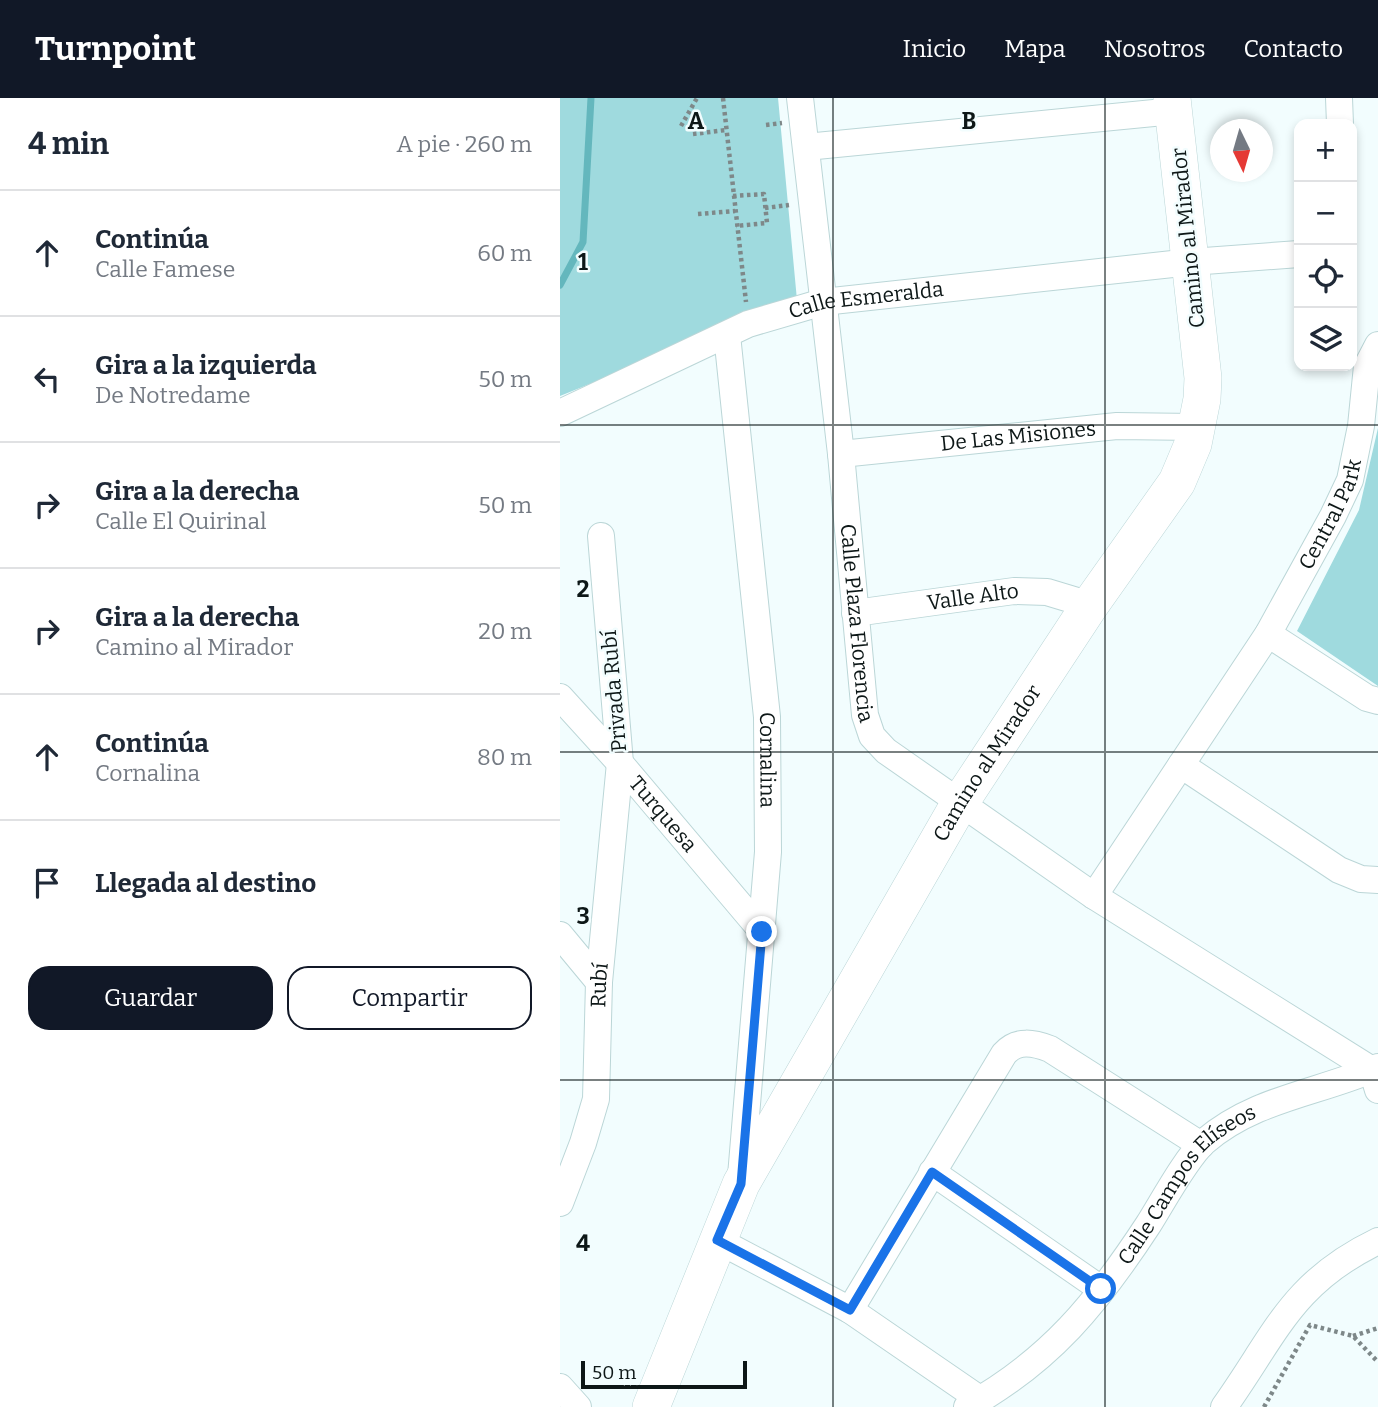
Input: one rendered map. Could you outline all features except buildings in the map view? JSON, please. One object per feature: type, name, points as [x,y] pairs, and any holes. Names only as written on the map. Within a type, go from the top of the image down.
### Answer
[{"type":"street","name":"Calle Plaza Florencia","points":[[800,98],[841,454],[865,715],[873,737],[886,751],[1094,896],[1376,1076]]},
{"type":"street","points":[[1339,98],[1340,119]]},
{"type":"street","points":[[806,147],[1173,105]]},
{"type":"street","name":"Camino al Mirador","points":[[651,1407],[741,1184],[961,801],[1090,605],[1170,494],[1187,460],[1196,427],[1203,378],[1173,105]]},
{"type":"street","name":"Calle Esmeralda","points":[[560,413],[738,330],[823,302],[1191,262],[1294,254]]},
{"type":"street","name":"Cornalina","points":[[738,330],[767,716],[768,852],[741,1184]]},
{"type":"street","name":"Central Park","points":[[1094,896],[1268,634],[1334,516],[1350,480],[1359,436],[1367,366],[1378,345]]},
{"type":"street","name":"De Las Misiones","points":[[841,454],[1117,426],[1196,427]]},
{"type":"street","name":"Privada Rubí","points":[[601,536],[620,763]]},
{"type":"street","name":"Valle Alto","points":[[855,613],[1014,591],[1047,592],[1090,605]]},
{"type":"street","points":[[1268,634],[1367,698],[1378,701]]},
{"type":"street","name":"Turquesa","points":[[560,697],[620,763],[762,932]]},
{"type":"street","name":"Rubí","points":[[560,1203],[566,1169],[596,1099],[599,982],[620,763]]},
{"type":"street","points":[[1181,765],[1339,870],[1361,879],[1378,880]]},
{"type":"street","points":[[560,935],[599,982]]},
{"type":"street","points":[[850,1310],[1004,1054],[1015,1045],[1025,1043],[1051,1049],[1201,1145]]},
{"type":"street","name":"Calle Campos Elíseos","points":[[974,1403],[1038,1361],[1074,1326],[1141,1236],[1201,1145],[1221,1128],[1250,1111],[1305,1090],[1376,1076]]},
{"type":"street","points":[[932,1172],[1101,1289]]},
{"type":"street","points":[[717,1240],[850,1310],[974,1403]]},
{"type":"street","points":[[1224,1407],[1295,1300],[1339,1264],[1378,1241]]},
{"type":"street","points":[[560,1387],[578,1407]]},
{"type":"path","points":[[681,126],[697,98]]},
{"type":"path","points":[[723,98],[736,226],[738,330]]},
{"type":"path","points":[[693,134],[726,130]]},
{"type":"path","points":[[733,196],[764,194],[767,223],[736,226]]},
{"type":"path","points":[[698,214],[735,211]]},
{"type":"path","points":[[1264,1407],[1310,1325],[1353,1336],[1378,1362]]},
{"type":"path","points":[[1353,1336],[1378,1328]]},
{"type":"shaded area","points":[[560,98],[778,98],[797,300],[560,396]]},
{"type":"shaded area","points":[[1378,428],[1378,686],[1297,631],[1359,510]]},
{"type":"waterway","points":[[560,285],[583,242],[591,98]]},
{"type":"route","points":[[762,932],[741,1184],[717,1240],[850,1310],[932,1172],[1101,1289]]}]
